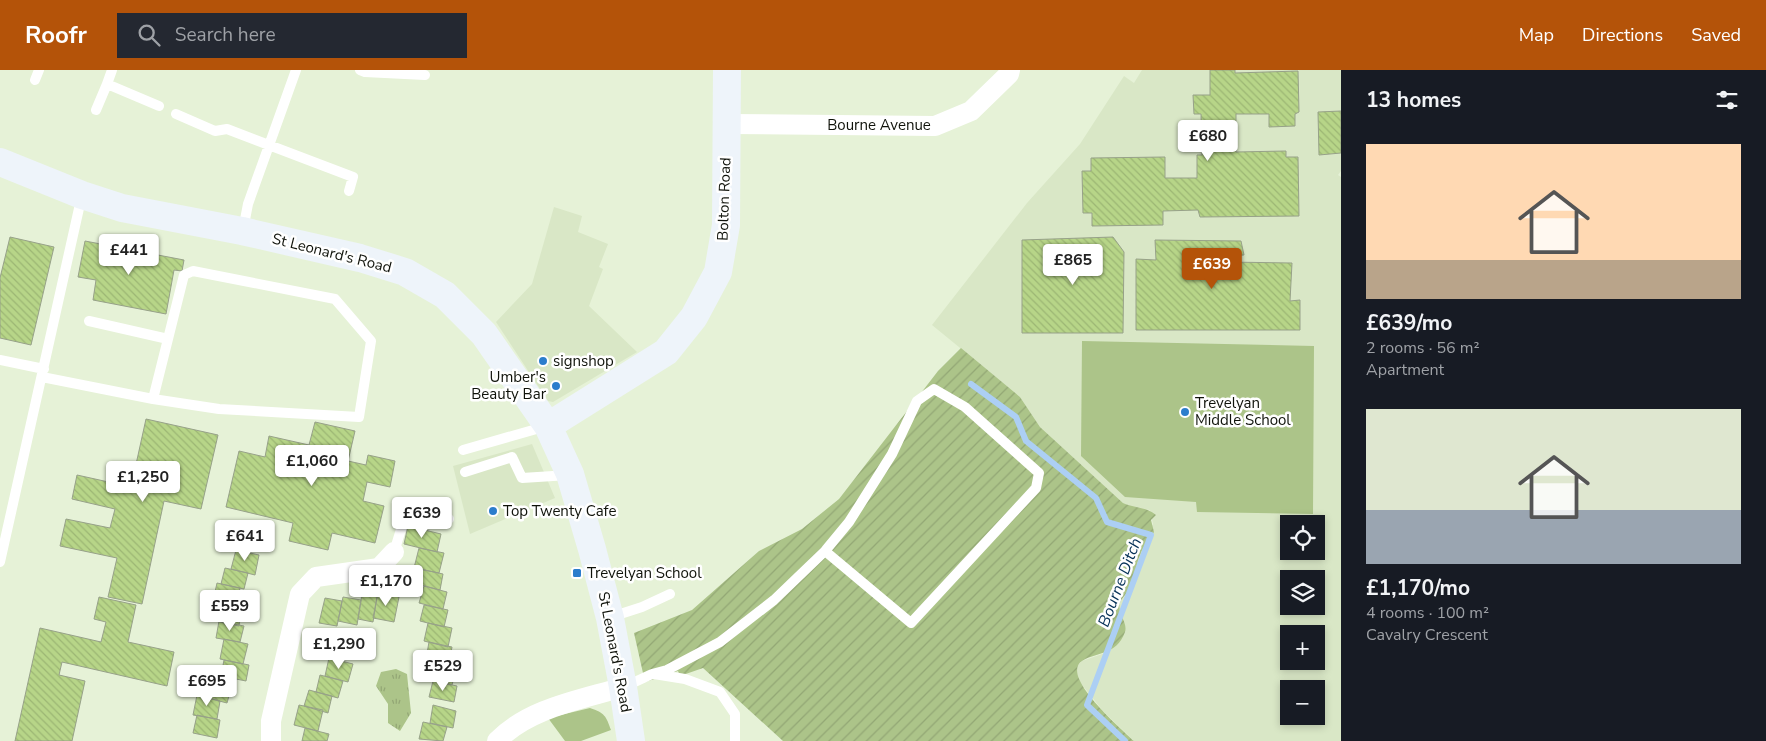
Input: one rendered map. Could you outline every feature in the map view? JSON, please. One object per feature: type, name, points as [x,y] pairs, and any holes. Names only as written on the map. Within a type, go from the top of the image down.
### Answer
[{"type":"main road","name":"Bolton Road","points":[[548,426],[666,352],[694,317],[718,272],[726,225],[727,70]]},
{"type":"main road","name":"St Leonard's Road","points":[[0,162],[82,195],[122,208],[242,231],[360,258],[405,272],[445,296],[484,334],[548,426],[570,474],[610,618],[631,741]]},
{"type":"street","name":"Bourne Avenue","points":[[726,124],[935,126],[971,111],[1010,70]]},
{"type":"street","points":[[271,741],[271,721],[300,594],[316,577],[379,568],[394,552]]},
{"type":"street","points":[[497,741],[506,732],[539,712],[623,687]]},
{"type":"lane","points":[[35,80],[39,70]]},
{"type":"lane","points":[[96,110],[112,70]]},
{"type":"lane","points":[[242,231],[248,204],[268,144],[296,70]]},
{"type":"lane","points":[[360,70],[365,72],[425,75]]},
{"type":"lane","points":[[107,84],[159,106]]},
{"type":"lane","points":[[176,114],[215,131],[226,129],[353,177],[349,191]]},
{"type":"lane","points":[[0,562],[82,195]]},
{"type":"lane","points":[[0,360],[43,373],[153,399],[218,408],[359,417],[371,341],[335,299],[192,271],[184,275],[153,399]]},
{"type":"lane","points":[[88,321],[168,339]]},
{"type":"lane","points":[[623,687],[652,674],[667,670],[720,642],[774,600],[824,551],[849,522],[892,454],[917,401],[934,389],[965,406],[1039,473],[1036,488],[910,623],[824,551]]},
{"type":"lane","points":[[463,450],[548,426]]},
{"type":"lane","points":[[465,472],[512,457],[522,478],[570,474]]},
{"type":"lane","points":[[394,552],[407,510],[449,519]]},
{"type":"lane","points":[[610,618],[642,608],[670,594]]},
{"type":"lane","points":[[652,674],[685,679],[720,692],[735,714],[734,741]]},
{"type":"shaded area","name":"Trevelyan Middle School","points":[[1142,70],[1341,70],[1341,171],[1338,175],[1341,177],[1341,741],[1134,741],[1103,711],[1079,681],[1077,666],[1082,661],[1108,652],[1122,598],[1129,592],[1139,556],[1153,524],[1150,510],[1131,507],[1123,503],[1040,427],[1020,397],[932,325],[1027,203],[1080,144],[1124,76],[1134,83]]},
{"type":"shaded area","points":[[554,207],[582,216],[578,232],[608,244],[599,267],[603,269],[589,306],[637,352],[553,402],[548,401],[496,322],[532,284]]},
{"type":"shaded area","points":[[532,444],[555,498],[470,534],[453,466]]},
{"type":"green space","points":[[1082,341],[1314,346],[1313,514],[1197,512],[1196,502],[1125,497],[1081,456]]},
{"type":"green space","points":[[961,348],[1020,397],[1040,427],[1123,503],[1149,510],[1156,515],[1151,520],[1154,532],[1141,552],[1131,587],[1120,603],[1119,607],[1126,628],[1121,640],[1112,649],[1082,661],[1077,668],[1079,678],[1085,690],[1134,741],[783,741],[703,668],[680,676],[678,671],[645,682],[634,633],[692,610],[759,551],[802,529],[839,499],[938,371]]},
{"type":"green space","points":[[396,669],[407,674],[411,713],[400,731],[388,723],[388,704],[376,686],[381,672]]},
{"type":"green space","points":[[590,708],[604,716],[611,730],[581,741],[565,741],[548,718]]},
{"type":"building","points":[[1210,70],[1235,70],[1235,73],[1298,71],[1299,112],[1295,114],[1295,126],[1269,127],[1269,114],[1236,114],[1236,152],[1286,151],[1286,157],[1298,157],[1299,216],[1200,217],[1198,210],[1163,211],[1163,225],[1092,226],[1092,213],[1083,213],[1082,171],[1091,171],[1091,158],[1165,157],[1165,178],[1197,178],[1197,155],[1202,155],[1201,114],[1194,114],[1193,95],[1210,95]]},
{"type":"building","points":[[1341,111],[1341,153],[1319,155],[1318,112]]},
{"type":"building","points":[[10,237],[54,247],[31,345],[0,338],[0,278]]},
{"type":"building","points":[[1113,237],[1124,252],[1123,333],[1022,333],[1022,240]]},
{"type":"building","points":[[1155,240],[1241,241],[1244,255],[1226,256],[1226,262],[1292,263],[1290,301],[1300,300],[1300,330],[1136,330],[1136,259],[1156,260]]},
{"type":"building","points":[[85,241],[184,260],[182,271],[174,270],[166,314],[93,300],[96,280],[78,277]]},
{"type":"building","points":[[146,419],[218,435],[201,509],[164,501],[142,604],[108,597],[117,558],[60,546],[66,519],[110,528],[115,509],[72,499],[77,475],[131,487]]},
{"type":"building","points":[[315,422],[355,431],[348,461],[366,465],[368,455],[395,461],[390,487],[367,482],[363,501],[384,506],[375,543],[332,533],[328,550],[289,541],[293,523],[226,507],[239,451],[265,457],[269,436],[309,445]]},
{"type":"building","points":[[408,526],[441,534],[437,552],[404,544]]},
{"type":"building","points":[[419,548],[444,553],[439,573],[414,568]]},
{"type":"building","points":[[236,550],[259,555],[255,575],[231,569]]},
{"type":"building","points":[[225,568],[248,573],[244,589],[221,584]]},
{"type":"building","points":[[420,569],[443,574],[440,590],[417,584]]},
{"type":"building","points":[[217,583],[240,588],[236,607],[213,601]]},
{"type":"building","points":[[424,586],[447,592],[443,609],[419,603]]},
{"type":"building","points":[[378,592],[399,597],[394,622],[373,618]]},
{"type":"building","points":[[362,594],[377,597],[373,622],[358,619]]},
{"type":"building","points":[[99,597],[136,605],[128,642],[174,652],[167,686],[62,662],[59,675],[85,681],[72,741],[15,741],[40,628],[101,642],[106,622],[94,619]]},
{"type":"building","points":[[343,597],[361,600],[357,625],[338,621]]},
{"type":"building","points":[[325,598],[342,601],[337,626],[319,623]]},
{"type":"building","points":[[220,603],[242,608],[239,626],[215,621]]},
{"type":"building","points":[[424,605],[448,610],[444,627],[420,621]]},
{"type":"building","points":[[219,621],[244,626],[240,642],[216,638]]},
{"type":"building","points":[[428,623],[452,628],[448,647],[424,641]]},
{"type":"building","points":[[224,639],[248,644],[243,664],[220,659]]},
{"type":"building","points":[[429,642],[452,647],[449,664],[426,659]]},
{"type":"building","points":[[329,658],[353,664],[348,682],[325,676]]},
{"type":"building","points":[[224,660],[249,665],[246,681],[221,676]]},
{"type":"building","points":[[432,660],[457,666],[452,685],[428,679]]},
{"type":"building","points":[[320,675],[343,681],[338,698],[316,692]]},
{"type":"building","points":[[209,679],[232,685],[227,703],[204,697]]},
{"type":"building","points":[[433,681],[457,686],[454,702],[429,697]]},
{"type":"building","points":[[309,690],[332,696],[328,713],[304,706]]},
{"type":"building","points":[[197,695],[220,701],[217,719],[193,715]]},
{"type":"building","points":[[299,705],[323,710],[318,731],[294,725]]},
{"type":"building","points":[[433,705],[456,711],[453,728],[430,723]]},
{"type":"building","points":[[197,715],[220,720],[217,738],[193,733]]},
{"type":"building","points":[[423,722],[447,727],[443,741],[419,739]]},
{"type":"building","points":[[305,728],[329,734],[327,741],[302,741]]},
{"type":"waterway","name":"Bourne Ditch","points":[[971,384],[1016,417],[1026,441],[1096,498],[1107,522],[1151,535],[1087,705],[1125,741]]},
{"type":"place","name":"signshop","points":[[543,361]]},
{"type":"place","name":"Umber's Beauty Bar","points":[[556,386]]},
{"type":"place","name":"Trevelyan Middle School","points":[[1185,412]]},
{"type":"place","name":"Top Twenty Cafe","points":[[493,511]]},
{"type":"place","name":"Trevelyan School","points":[[577,573]]}]
